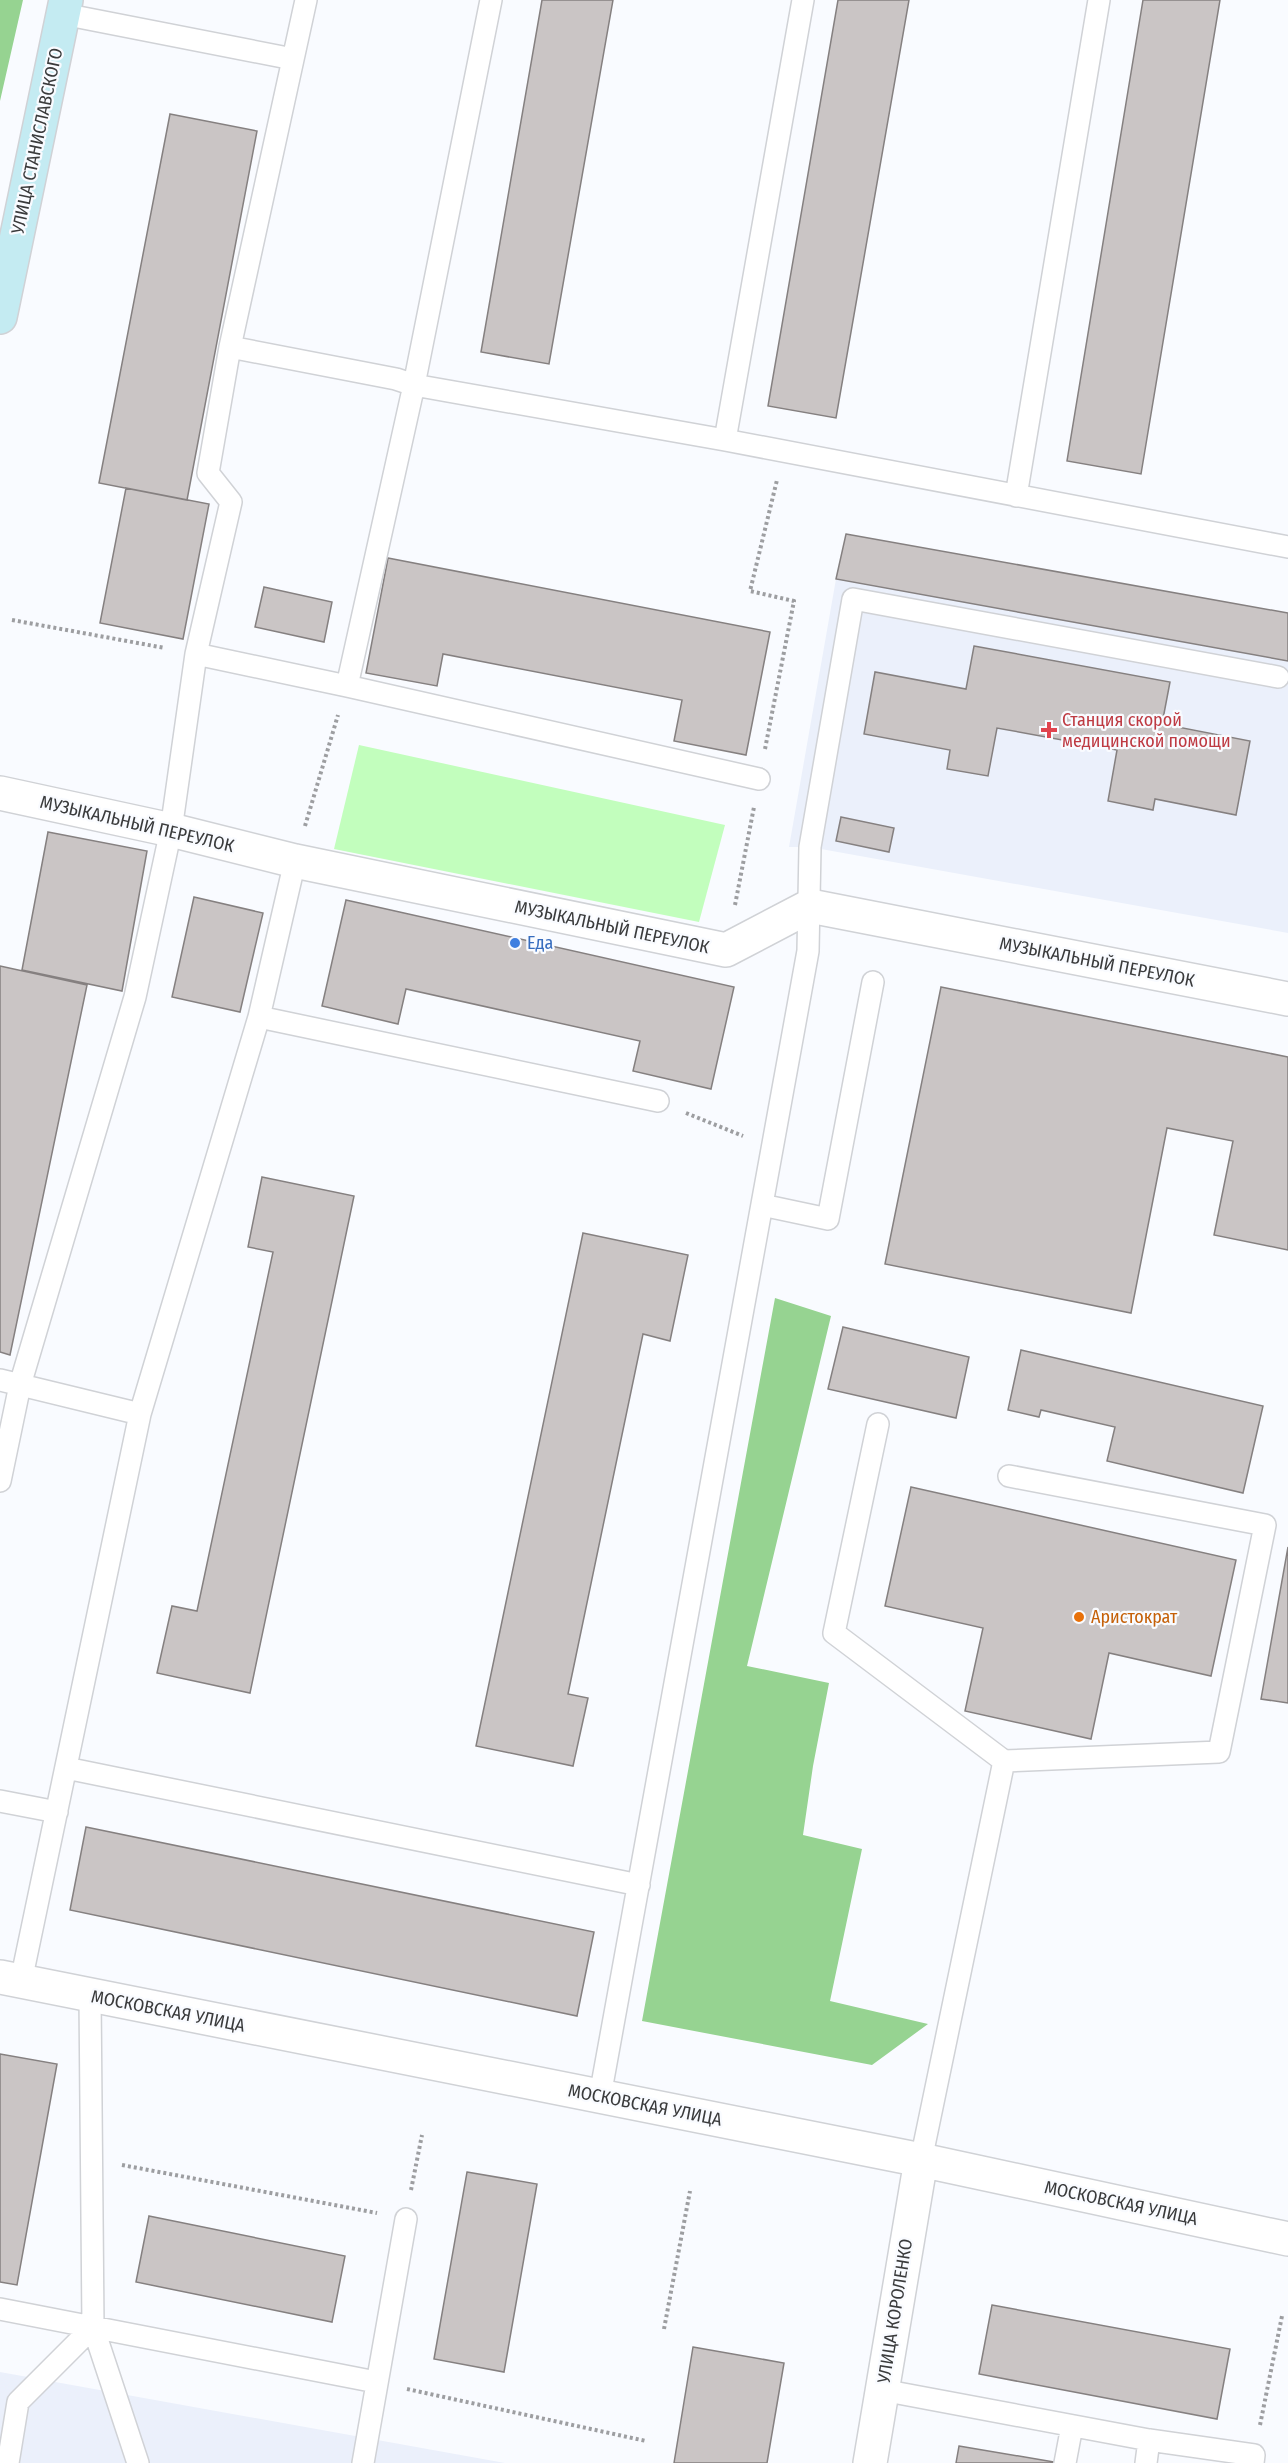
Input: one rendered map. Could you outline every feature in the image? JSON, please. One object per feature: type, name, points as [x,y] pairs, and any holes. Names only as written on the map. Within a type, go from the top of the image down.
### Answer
[{"type":"main road","name":"УЛИЦА СТАНИСЛАВСКОГО","points":[[0,316],[65,7]]},
{"type":"street","name":"МУЗЫКАЛЬНЫЙ ПЕРЕУЛОК","points":[[0,793],[171,830],[295,861],[726,950],[810,906],[1288,999]]},
{"type":"street","name":"МОСКОВСКАЯ УЛИЦА","points":[[10,1979],[921,2160],[1287,2236]]},
{"type":"street","name":"УЛИЦА КОРОЛЕНКО","points":[[870,2463],[921,2160]]},
{"type":"lane","points":[[0,1481],[10,1383],[135,997],[171,830],[196,654],[231,502],[208,473],[230,347],[306,0]]},
{"type":"lane","points":[[347,686],[414,385],[491,0]]},
{"type":"lane","points":[[725,440],[803,0]]},
{"type":"lane","points":[[1017,496],[1099,0]]},
{"type":"lane","points":[[65,7],[293,60]]},
{"type":"lane","points":[[230,347],[396,379],[414,385],[725,440],[1288,547]]},
{"type":"lane","points":[[600,2096],[808,951],[810,847],[853,599],[1278,677]]},
{"type":"lane","points":[[196,654],[759,779]]},
{"type":"lane","points":[[10,1979],[57,1812],[140,1414],[259,1017],[295,861]]},
{"type":"lane","points":[[762,1205],[828,1219],[873,982]]},
{"type":"lane","points":[[259,1017],[658,1101]]},
{"type":"lane","points":[[10,1383],[140,1414]]},
{"type":"lane","points":[[878,1424],[834,1633],[1004,1761],[1219,1752],[1265,1525],[1009,1476]]},
{"type":"lane","points":[[921,2160],[1004,1761]]},
{"type":"lane","points":[[66,1768],[639,1885]]},
{"type":"lane","points":[[0,1801],[57,1812]]},
{"type":"lane","points":[[90,1995],[93,2327],[138,2463]]},
{"type":"lane","points":[[363,2463],[406,2219]]},
{"type":"lane","points":[[0,2309],[376,2382]]},
{"type":"lane","points":[[8,2463],[18,2402],[93,2327]]},
{"type":"lane","points":[[882,2390],[1253,2459]]},
{"type":"lane","points":[[1065,2463],[1072,2426]]},
{"type":"lane","points":[[1146,2463],[1149,2440]]},
{"type":"path","points":[[783,451],[750,591],[794,601]]},
{"type":"path","points":[[12,620],[196,654]]},
{"type":"path","points":[[295,861],[347,686]]},
{"type":"path","points":[[658,1101],[773,1148]]},
{"type":"path","points":[[91,2159],[406,2219],[422,2134]]},
{"type":"path","points":[[664,2329],[690,2191]]},
{"type":"path","points":[[1253,2459],[1281,2316]]},
{"type":"path","points":[[376,2382],[646,2441]]},
{"type":"shaded area","name":"Станция скорой медицинской помощи","points":[[846,534],[1288,613],[1288,933],[810,847],[789,847]]},
{"type":"shaded area","points":[[0,2372],[505,2463],[0,2463]]},
{"type":"green space","points":[[0,0],[23,0],[0,101]]},
{"type":"green space","points":[[359,745],[725,825],[699,922],[334,849]]},
{"type":"green space","points":[[775,1298],[831,1316],[747,1666],[829,1683],[803,1835],[862,1849],[830,2001],[928,2024],[872,2065],[642,2021]]},
{"type":"building","points":[[542,0],[613,0],[549,364],[481,352]]},
{"type":"building","points":[[838,0],[909,0],[836,418],[768,406]]},
{"type":"building","points":[[1143,0],[1220,0],[1141,474],[1067,461]]},
{"type":"building","points":[[170,114],[257,131],[187,500],[99,483]]},
{"type":"building","points":[[126,488],[209,504],[183,639],[100,623]]},
{"type":"building","points":[[846,534],[1288,613],[1288,661],[836,579]]},
{"type":"building","points":[[388,558],[770,632],[746,755],[674,741],[682,700],[443,654],[437,686],[366,673]]},
{"type":"building","points":[[264,587],[332,602],[324,642],[255,627]]},
{"type":"building","points":[[974,646],[1170,682],[1162,724],[1250,741],[1236,815],[1155,799],[1153,810],[1108,801],[1117,750],[997,728],[988,776],[947,769],[950,750],[864,734],[875,672],[966,689]]},
{"type":"building","points":[[841,817],[894,828],[889,852],[836,841]]},
{"type":"building","points":[[48,832],[147,851],[122,991],[22,970]]},
{"type":"building","points":[[194,897],[263,913],[240,1012],[172,997]]},
{"type":"building","points":[[346,900],[734,987],[711,1089],[633,1071],[640,1041],[406,989],[398,1024],[322,1006]]},
{"type":"building","points":[[0,966],[87,985],[10,1355],[0,1352]]},
{"type":"building","points":[[941,987],[1288,1057],[1288,1250],[1214,1235],[1233,1141],[1167,1128],[1131,1313],[885,1264]]},
{"type":"building","points":[[262,1177],[354,1196],[250,1693],[157,1673],[172,1606],[197,1611],[273,1252],[248,1247]]},
{"type":"building","points":[[583,1233],[688,1255],[670,1341],[643,1334],[568,1694],[588,1698],[573,1766],[476,1746]]},
{"type":"building","points":[[843,1327],[969,1357],[956,1418],[828,1389]]},
{"type":"building","points":[[1021,1350],[1263,1406],[1243,1493],[1107,1461],[1115,1427],[1041,1410],[1039,1417],[1008,1410]]},
{"type":"building","name":"Аристократ","points":[[911,1487],[1236,1560],[1211,1676],[1109,1653],[1091,1739],[965,1711],[983,1628],[885,1606]]},
{"type":"building","points":[[1288,1547],[1288,1703],[1261,1699]]},
{"type":"building","points":[[86,1827],[594,1932],[577,2016],[70,1910]]},
{"type":"building","points":[[0,2054],[57,2064],[17,2285],[0,2282]]},
{"type":"building","points":[[467,2172],[537,2184],[504,2372],[434,2359]]},
{"type":"building","points":[[149,2216],[345,2256],[332,2322],[136,2282]]},
{"type":"building","points":[[992,2305],[1230,2349],[1217,2419],[979,2374]]},
{"type":"building","points":[[693,2347],[784,2363],[767,2463],[674,2463]]},
{"type":"building","points":[[959,2446],[1054,2462],[956,2463]]},
{"type":"place","name":"Станция скорой медицинской помощи","points":[[1049,730]]},
{"type":"place","name":"Еда","points":[[515,943]]},
{"type":"place","name":"Аристократ","points":[[1079,1617]]}]
